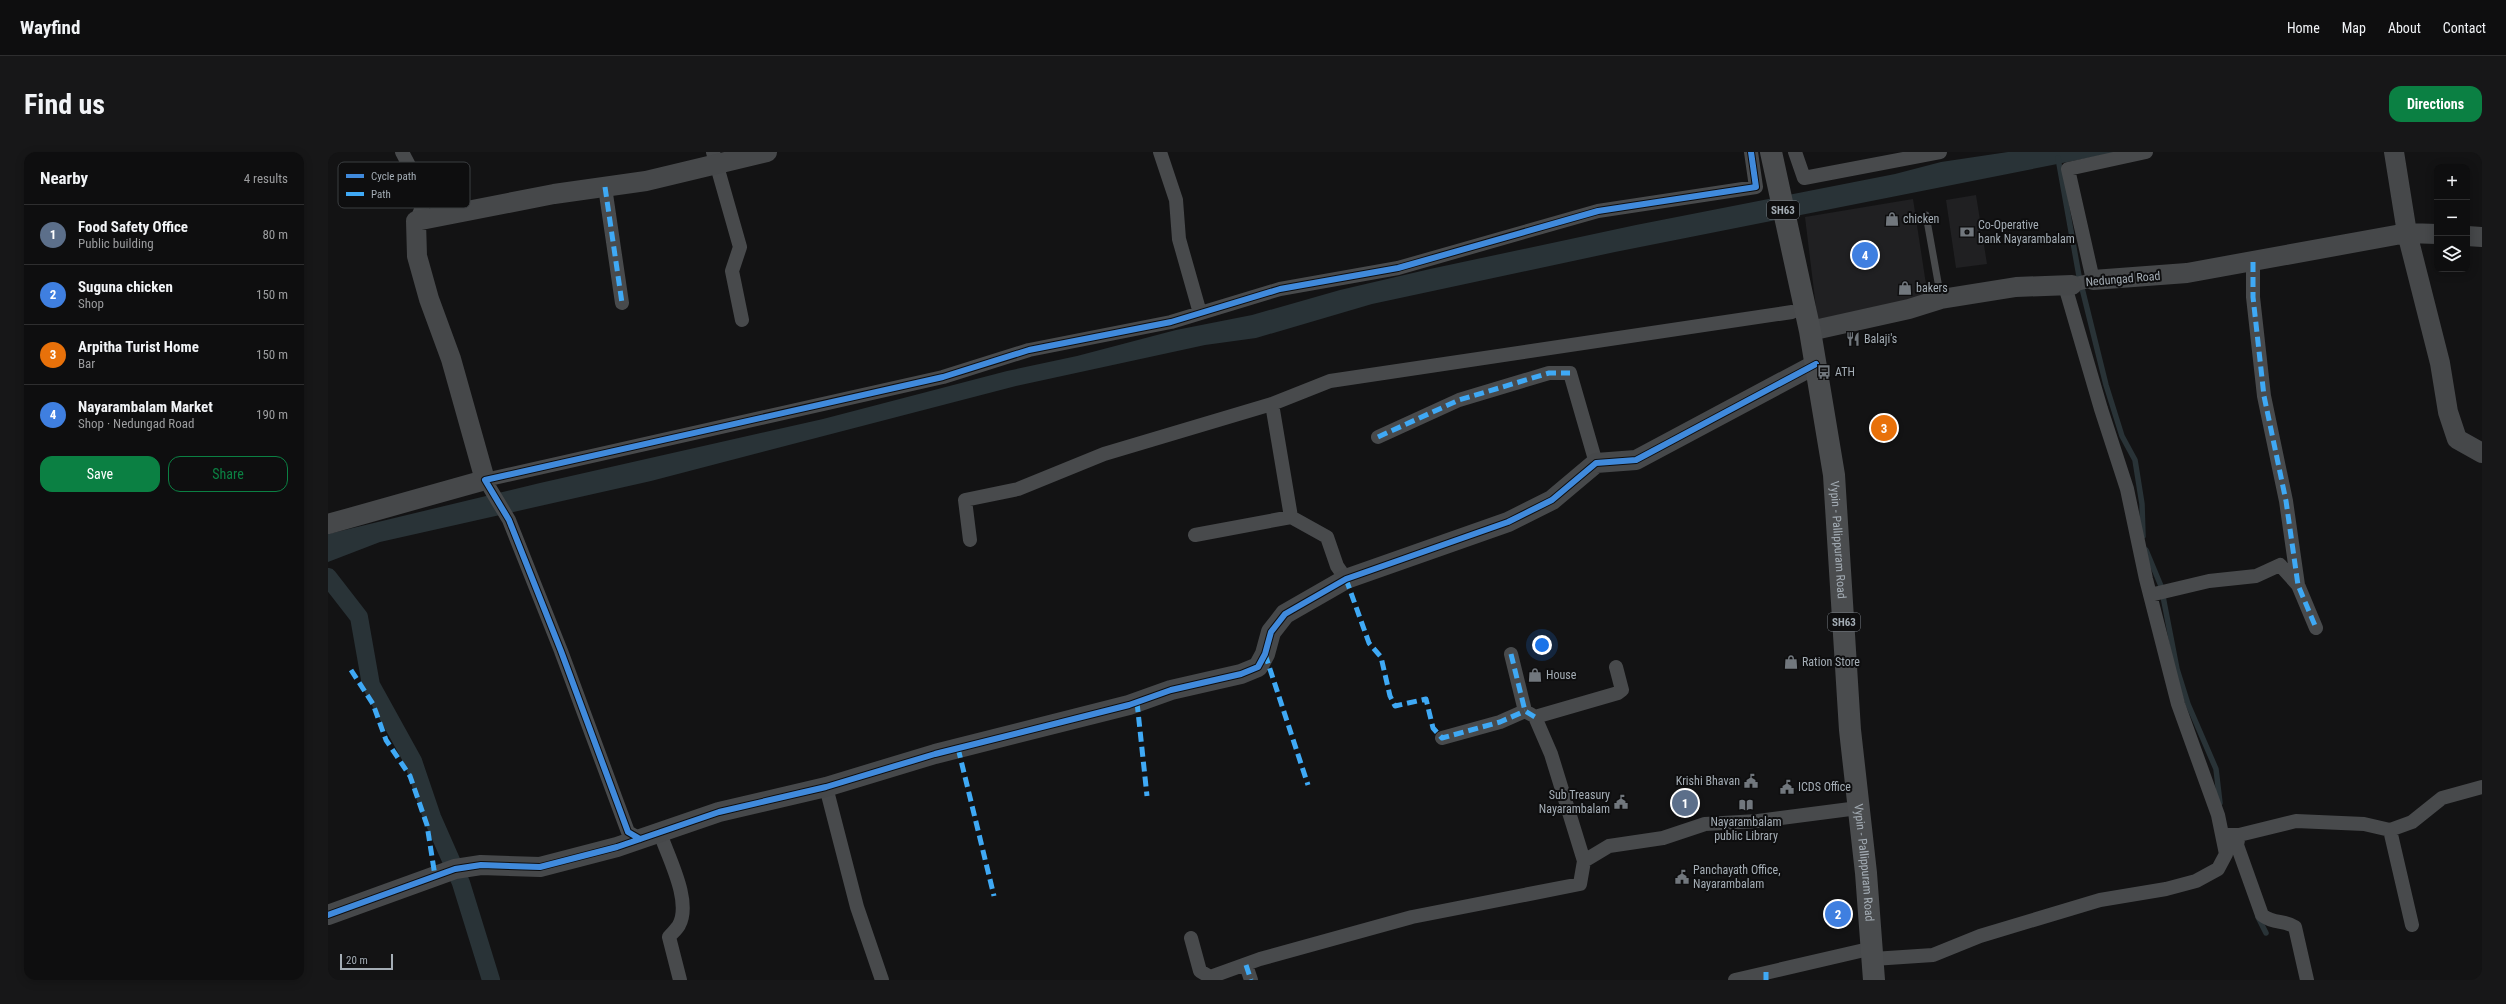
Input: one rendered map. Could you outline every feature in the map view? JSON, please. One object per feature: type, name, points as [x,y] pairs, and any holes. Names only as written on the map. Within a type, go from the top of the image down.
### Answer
[{"type":"main road","name":"Vypin - Pallippuram Road","points":[[1771,152],[1810,331],[1834,482],[1850,730],[1873,962]]},
{"type":"street","points":[[402,152],[407,162]]},
{"type":"street","points":[[416,221],[646,181],[715,158],[767,152]]},
{"type":"street","points":[[1160,152],[1176,200],[1179,239],[1200,313]]},
{"type":"street","points":[[328,524],[943,377],[1056,343],[1171,322],[1280,289],[1398,268],[1598,211],[1756,188],[1751,152]]},
{"type":"street","points":[[1795,152],[1804,178],[1940,152]]},
{"type":"street","points":[[2093,280],[2068,169],[2146,152]]},
{"type":"street","points":[[2394,152],[2407,233],[2440,363],[2448,412],[2457,439],[2482,453]]},
{"type":"street","points":[[715,158],[740,247],[732,271],[742,320]]},
{"type":"street","points":[[605,187],[622,303]]},
{"type":"street","points":[[422,208],[416,221],[417,256],[428,299],[451,359],[488,485],[508,520],[561,651],[615,803],[628,832],[640,839]]},
{"type":"street","name":"Nedungad Road","points":[[1810,331],[1909,309],[1941,299],[2016,287],[2068,285],[2093,280],[2187,273],[2407,233],[2434,234]]},
{"type":"street","points":[[2470,236],[2482,237]]},
{"type":"street","points":[[2253,262],[2253,297],[2264,396],[2286,501],[2298,585],[2316,628]]},
{"type":"street","points":[[1735,980],[1933,955],[1986,934],[2100,900],[2166,889],[2196,881],[2218,869],[2226,854],[2218,815],[2178,704],[2158,593],[2101,409],[2068,285]]},
{"type":"street","points":[[970,540],[965,500],[1018,489],[1104,454],[1272,404],[1330,381],[1792,312]]},
{"type":"street","points":[[328,915],[461,868],[480,865],[540,867],[660,833],[719,812],[826,787],[935,754],[1129,705],[1171,690],[1241,674],[1258,666],[1265,654],[1271,632],[1285,614],[1346,578],[1508,522],[1552,500],[1596,463],[1636,460],[1816,364]]},
{"type":"street","points":[[1378,438],[1459,400],[1549,372],[1570,373],[1596,463]]},
{"type":"street","points":[[1272,404],[1290,517]]},
{"type":"street","points":[[1195,534],[1290,517],[1327,537],[1337,566],[1346,578]]},
{"type":"street","points":[[2158,593],[2208,581],[2256,576],[2280,565],[2298,585]]},
{"type":"street","points":[[1192,938],[1200,971],[1210,976],[1412,917],[1580,884],[1584,861],[1551,754],[1530,714],[1511,654]]},
{"type":"street","points":[[1442,738],[1530,714],[1618,693],[1622,690],[1616,667]]},
{"type":"street","points":[[826,787],[857,907],[882,980]]},
{"type":"street","points":[[2223,835],[2239,835],[2296,821],[2364,824],[2390,830],[2412,822],[2442,798],[2482,787]]},
{"type":"street","points":[[1584,861],[1609,846],[1663,838],[1705,824],[1758,821],[1858,808]]},
{"type":"street","points":[[2390,830],[2412,925]]},
{"type":"street","points":[[660,833],[680,888],[683,909],[679,925],[668,937],[680,980]]},
{"type":"street","points":[[2239,835],[2237,845],[2262,915],[2271,922],[2288,922],[2295,927],[2307,980]]},
{"type":"street","points":[[1246,965],[1251,980]]},
{"type":"lane","points":[[1926,215],[1941,299]]},
{"type":"shaded area","points":[[2008,152],[2118,152],[1615,252],[1372,304],[1256,338],[1205,345],[1016,386],[651,481],[380,542],[328,562],[328,534],[540,483],[823,419],[1007,371],[1077,356],[1176,330],[1252,315],[1340,290],[1430,269],[1636,225],[1895,174],[1941,162]]},
{"type":"shaded area","name":"Co-Operative bank Nayarambalam","points":[[1976,195],[1987,264],[1956,268],[1946,200]]},
{"type":"shaded area","points":[[1913,199],[1929,304],[1818,324],[1805,217]]},
{"type":"waterway","points":[[2058,158],[2079,276],[2106,385],[2122,436],[2135,460],[2142,504],[2143,536]]},
{"type":"waterway","points":[[2146,550],[2161,586],[2177,669],[2188,704],[2216,769],[2220,803]]},
{"type":"waterway","points":[[328,577],[359,617],[371,685],[413,761],[432,817],[461,883],[491,980]]},
{"type":"waterway","points":[[2258,917],[2266,933]]},
{"type":"marked path","points":[[605,187],[622,303]]},
{"type":"marked path","points":[[2253,262],[2253,297],[2264,396],[2286,501],[2298,585],[2316,628]]},
{"type":"marked path","points":[[1378,437],[1459,400],[1549,373],[1570,373]]},
{"type":"marked path","points":[[1346,579],[1369,643],[1381,657],[1390,696],[1395,706],[1426,699],[1433,728],[1442,738],[1500,722],[1525,711]]},
{"type":"marked path","points":[[1265,654],[1308,785]]},
{"type":"marked path","points":[[1511,654],[1525,711],[1535,717]]},
{"type":"marked path","points":[[351,670],[373,704],[386,740],[410,776],[427,825],[435,876]]},
{"type":"marked path","points":[[1137,702],[1147,796]]},
{"type":"marked path","points":[[958,748],[994,896]]},
{"type":"marked path","points":[[1246,965],[1251,980]]},
{"type":"marked path","points":[[1766,972],[1766,980]]},
{"type":"cycle path","points":[[640,839],[628,832],[561,651],[509,520],[485,480],[943,377],[1029,350],[1171,322],[1280,289],[1398,268],[1598,211],[1756,187],[1751,152]]},
{"type":"cycle path","points":[[328,915],[455,869],[481,865],[540,867],[617,847],[719,812],[826,787],[935,754],[1129,705],[1171,690],[1241,674],[1258,667],[1265,654],[1271,632],[1285,614],[1346,579],[1508,522],[1552,500],[1596,463],[1636,460],[1816,364]]},
{"type":"place","name":"chicken","points":[[1892,219]]},
{"type":"place","name":"Co-Operative bank Nayarambalam","points":[[1967,232]]},
{"type":"place","name":"Nayarambalam Market","points":[[1865,255]]},
{"type":"place","name":"bakers","points":[[1905,288]]},
{"type":"place","name":"Balaji's","points":[[1853,339]]},
{"type":"place","name":"ATH","points":[[1824,372]]},
{"type":"place","name":"Arpitha Turist Home","points":[[1884,428]]},
{"type":"place","name":"Ration Store","points":[[1791,662]]},
{"type":"place","name":"House","points":[[1535,675]]},
{"type":"place","name":"Krishi Bhavan","points":[[1751,781]]},
{"type":"place","name":"ICDS Office","points":[[1787,787]]},
{"type":"place","name":"Sub Treasury Nayarambalam","points":[[1621,802]]},
{"type":"place","name":"Food Safety Office","points":[[1685,803]]},
{"type":"place","name":"Nayarambalam public Library","points":[[1746,805]]},
{"type":"place","name":"Panchayath Office, Nayarambalam","points":[[1682,877]]},
{"type":"place","name":"Suguna chicken","points":[[1838,914]]}]
